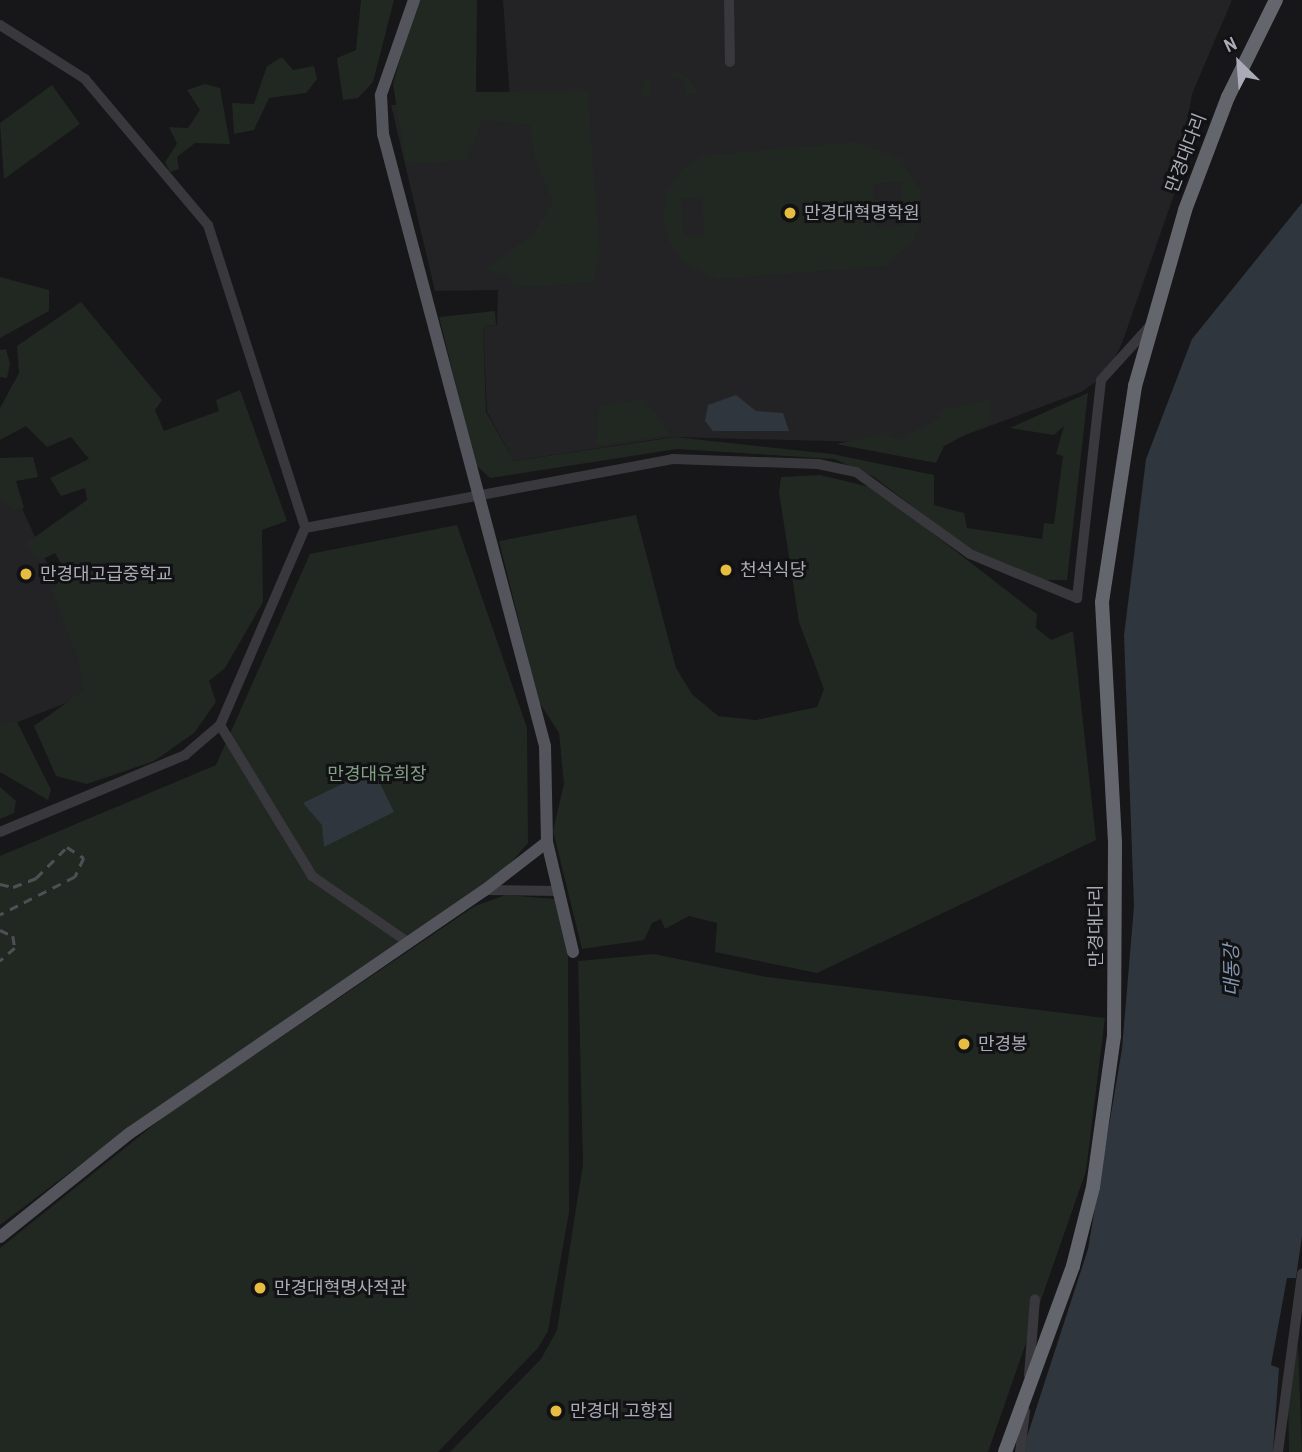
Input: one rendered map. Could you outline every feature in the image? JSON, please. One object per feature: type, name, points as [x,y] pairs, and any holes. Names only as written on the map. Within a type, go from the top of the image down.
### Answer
[{"type":"highway","name":"만경대다리","points":[[1005,1452],[1076,1253],[1093,1187],[1114,1036],[1115,842],[1102,601],[1135,386],[1149,327],[1211,140],[1276,0]]},
{"type":"main road","points":[[414,0],[381,95],[383,134],[476,494],[545,746],[547,842],[573,953]]},
{"type":"main road","points":[[0,1237],[130,1133],[485,891],[547,842]]},
{"type":"street","points":[[729,0],[730,62]]},
{"type":"street","points":[[0,25],[85,79],[195,208],[211,235],[305,528],[220,725],[185,755],[0,832]]},
{"type":"street","points":[[305,528],[673,459],[839,467],[871,480],[970,554],[1077,598],[1101,380],[1149,327]]},
{"type":"street","points":[[220,725],[312,876],[410,943]]},
{"type":"street","points":[[485,891],[558,891]]},
{"type":"street","points":[[1278,1452],[1302,1274]]},
{"type":"street","points":[[1020,1452],[1035,1299]]},
{"type":"shaded area","name":"만경대혁명학원","points":[[503,0],[1232,0],[1192,94],[1175,192],[1122,343],[1106,375],[1081,392],[941,444],[671,437],[514,461],[487,412],[483,326],[497,325],[498,290],[435,291],[391,105],[510,100]]},
{"type":"shaded area","name":"만경대고급중학교","points":[[0,460],[104,688],[0,729]]},
{"type":"green space","points":[[361,0],[394,0],[373,82],[358,98],[343,100],[337,58],[356,50]]},
{"type":"green space","points":[[417,0],[477,0],[476,92],[587,91],[600,252],[594,282],[514,288],[509,276],[486,269],[534,234],[553,201],[535,161],[530,125],[482,120],[467,160],[406,164],[393,84]]},
{"type":"green space","points":[[282,57],[293,70],[314,66],[317,79],[306,93],[269,98],[254,130],[234,134],[232,103],[254,104],[267,66]]},
{"type":"green space","points":[[673,71],[688,78],[698,93],[685,94],[684,78],[671,77]]},
{"type":"green space","points":[[663,73],[650,80],[651,96],[639,96],[646,80]]},
{"type":"green space","points":[[205,84],[220,88],[230,144],[195,143],[177,157],[179,169],[170,172],[165,162],[177,144],[169,127],[188,128],[200,110],[187,90]]},
{"type":"green space","points":[[52,85],[80,124],[4,179],[0,123]]},
{"type":"green space","points":[[854,142],[901,159],[920,191],[922,217],[913,241],[885,266],[718,279],[684,262],[669,242],[663,217],[666,192],[680,171],[700,156]],"holes":[[[901,182],[904,226],[876,229],[873,184]],[[702,197],[704,235],[684,237],[681,199]]]},
{"type":"green space","points":[[0,277],[49,290],[49,311],[0,338]]},
{"type":"green space","points":[[81,302],[162,400],[155,410],[164,431],[219,411],[216,400],[240,390],[287,521],[262,530],[263,602],[225,668],[209,681],[216,702],[194,733],[154,761],[87,784],[56,776],[34,726],[83,691],[79,662],[52,590],[66,572],[55,553],[39,561],[25,544],[87,500],[85,488],[61,496],[50,478],[89,459],[71,437],[47,447],[26,426],[0,440],[0,408],[19,373],[17,346]]},
{"type":"green space","points":[[495,311],[496,325],[483,326],[486,412],[514,461],[675,437],[832,454],[934,475],[934,505],[964,513],[967,528],[1042,539],[1044,523],[1054,524],[1063,456],[1056,454],[1064,426],[1054,435],[1010,428],[1088,393],[1067,580],[1046,580],[969,549],[874,477],[834,459],[677,449],[490,478],[476,465],[439,317]]},
{"type":"green space","points":[[6,349],[10,364],[7,378],[0,377],[0,350]]},
{"type":"green space","points":[[645,399],[670,435],[596,446],[599,406]]},
{"type":"green space","points":[[989,400],[992,421],[944,446],[936,463],[836,444],[883,434],[898,440],[940,418],[941,410]]},
{"type":"green space","points":[[33,457],[38,477],[16,481],[24,508],[13,510],[0,498],[0,458]]},
{"type":"green space","points":[[820,475],[874,488],[1037,614],[1036,628],[1051,640],[1073,631],[1096,840],[817,973],[715,952],[717,923],[689,916],[665,929],[661,919],[652,923],[644,940],[582,949],[553,831],[564,784],[559,733],[539,702],[499,541],[636,515],[676,668],[692,694],[718,716],[756,720],[817,707],[824,689],[799,622],[779,492],[781,477]]},
{"type":"green space","name":"만경대유희장","points":[[457,525],[527,728],[528,843],[504,871],[131,1126],[0,1225],[0,856],[216,765],[310,554]]},
{"type":"green space","points":[[16,720],[51,790],[48,800],[0,772],[0,726]]},
{"type":"green space","points":[[0,787],[16,801],[14,813],[0,819]]},
{"type":"green space","points":[[506,895],[555,899],[568,950],[569,1212],[548,1331],[538,1348],[438,1452],[0,1452],[0,1248],[166,1115],[475,906]]},
{"type":"green space","points":[[654,954],[767,977],[1105,1018],[1086,1171],[988,1452],[450,1452],[541,1359],[557,1330],[583,1164],[578,961]]},
{"type":"green space","points":[[1298,1345],[1302,1452],[1289,1452],[1288,1392]]},
{"type":"water","name":"대동강","points":[[1302,203],[1302,1236],[1296,1278],[1287,1278],[1271,1365],[1279,1368],[1273,1452],[1022,1452],[1088,1249],[1122,1049],[1134,906],[1124,635],[1146,459],[1192,339]]},
{"type":"water","points":[[736,395],[756,411],[783,413],[789,431],[713,431],[705,421],[708,405]]},
{"type":"water","points":[[373,769],[394,812],[324,847],[322,825],[303,803]]},
{"type":"railway","points":[[0,884],[13,887],[36,878],[67,847],[84,858],[75,877],[0,915]]},
{"type":"railway","points":[[0,930],[13,936],[15,948],[0,961]]},
{"type":"place","name":"만경대혁명학원","points":[[790,213]]},
{"type":"place","name":"천석식당","points":[[726,570]]},
{"type":"place","name":"만경대고급중학교","points":[[26,574]]},
{"type":"place","name":"만경봉","points":[[964,1044]]},
{"type":"place","name":"만경대혁명사적관","points":[[260,1288]]},
{"type":"place","name":"만경대 고향집","points":[[556,1411]]}]
